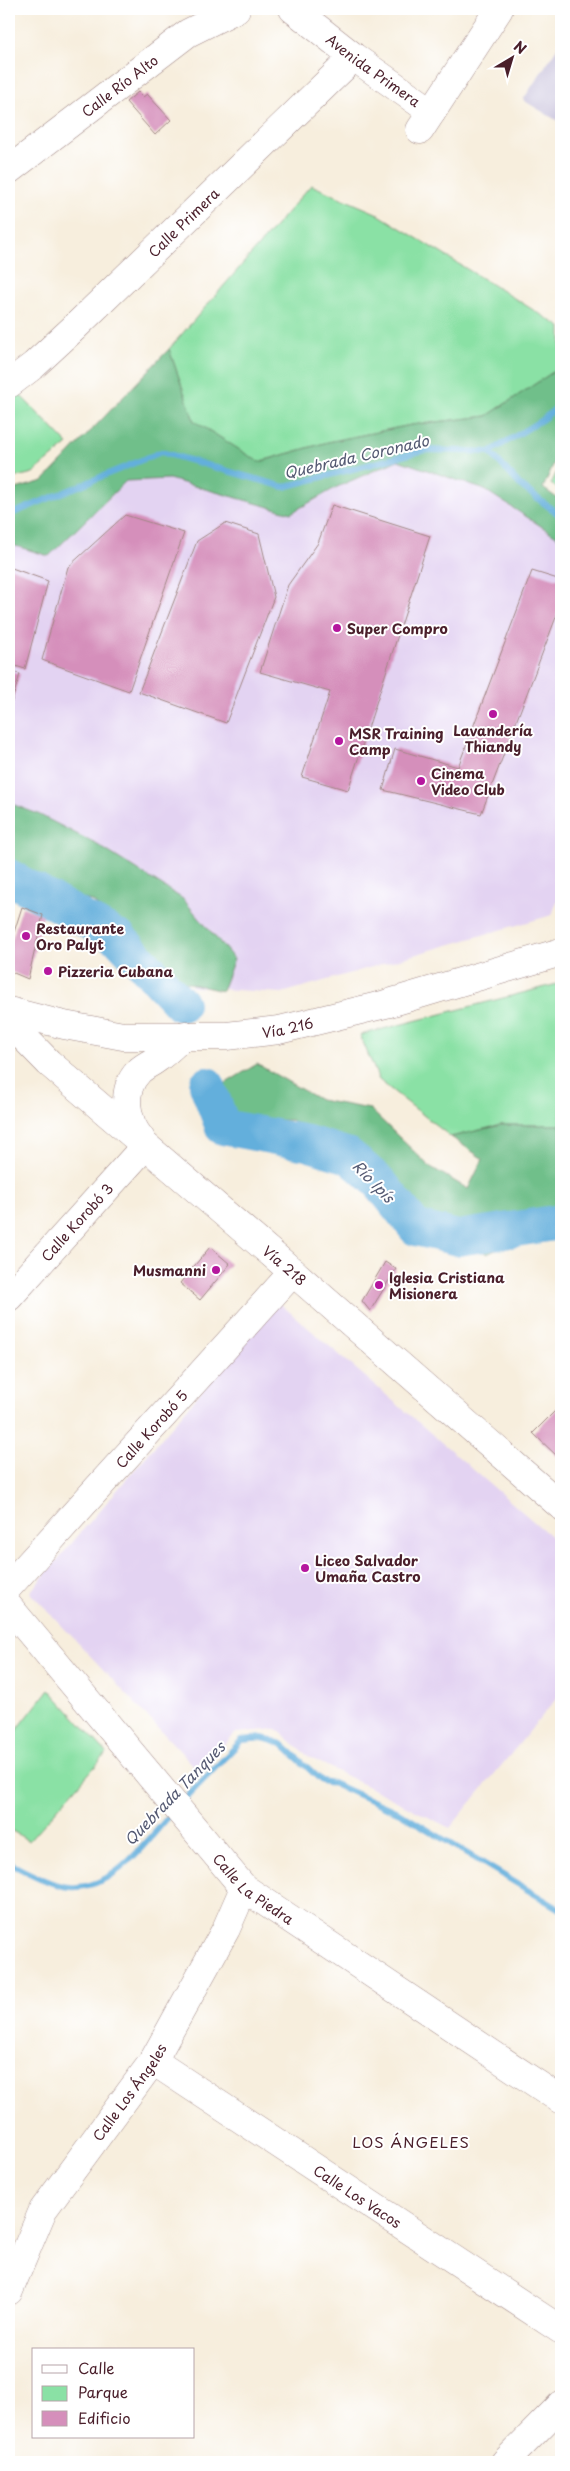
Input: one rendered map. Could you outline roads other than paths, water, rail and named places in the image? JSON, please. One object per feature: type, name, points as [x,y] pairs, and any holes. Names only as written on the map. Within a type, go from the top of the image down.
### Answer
[{"type":"street","name":"Calle Río Alto","points":[[9,170],[188,33],[236,9]]},
{"type":"street","name":"Avenida Primera","points":[[293,9],[354,57],[426,121],[500,9]]},
{"type":"street","name":"Calle Primera","points":[[9,384],[34,365],[74,328],[354,57]]},
{"type":"street","name":"Vía 216","points":[[9,1011],[64,1026],[123,1036],[227,1036],[279,1030],[386,1004],[561,952]]},
{"type":"street","name":"Vía 218","points":[[9,1022],[49,1063],[293,1272],[561,1506]]},
{"type":"street","points":[[145,1146],[129,1121],[127,1099],[131,1082],[139,1070],[159,1058],[185,1035]]},
{"type":"street","name":"Calle Korobó 3","points":[[9,1297],[145,1146]]},
{"type":"street","name":"Calle Korobó 5","points":[[9,1586],[293,1272]]},
{"type":"street","name":"Calle La Piedra","points":[[9,1607],[244,1888],[561,2100]]},
{"type":"street","name":"Calle Los Ángeles","points":[[9,2291],[43,2210],[153,2061],[226,1928],[244,1888]]},
{"type":"street","name":"Calle Los Vacos","points":[[153,2061],[561,2330]]},
{"type":"street","points":[[505,2462],[561,2405]]},
{"type":"waterway","name":"Quebrada Coronado","points":[[9,515],[161,452],[284,487],[425,450],[490,452],[543,419],[561,404]]},
{"type":"waterway","points":[[490,452],[521,486],[561,516]]},
{"type":"waterway","name":"Río Ipís","points":[[9,877],[120,939],[181,1004]]},
{"type":"waterway","name":"Río Ipís","points":[[207,1085],[223,1127],[307,1143],[349,1156],[379,1182],[416,1228],[458,1238],[561,1222]]},
{"type":"waterway","name":"Quebrada Tanques","points":[[181,1803],[242,1740],[263,1738],[282,1744],[322,1781],[332,1783],[400,1813],[561,1910]]},
{"type":"waterway","name":"Quebrada Tanques","points":[[9,1863],[55,1884],[70,1887],[86,1886],[101,1881],[115,1873],[128,1862],[172,1813]]},
{"type":"place","name":"Super Compro","points":[[337,628]]},
{"type":"place","name":"Lavandería Thiandy","points":[[493,714]]},
{"type":"place","name":"MSR Training Camp","points":[[339,741]]},
{"type":"place","name":"Cinema Video Club","points":[[421,781]]},
{"type":"place","name":"Restaurante Oro Palyt","points":[[26,936]]},
{"type":"place","name":"Pizzeria Cubana","points":[[48,971]]},
{"type":"place","name":"Musmanni","points":[[216,1270]]},
{"type":"place","name":"Iglesia Cristiana Misionera","points":[[379,1285]]},
{"type":"place","name":"Liceo Salvador Umaña Castro","points":[[305,1568]]},
{"type":"district","name":"LOS ÁNGELES","points":[[411,2141]]}]
